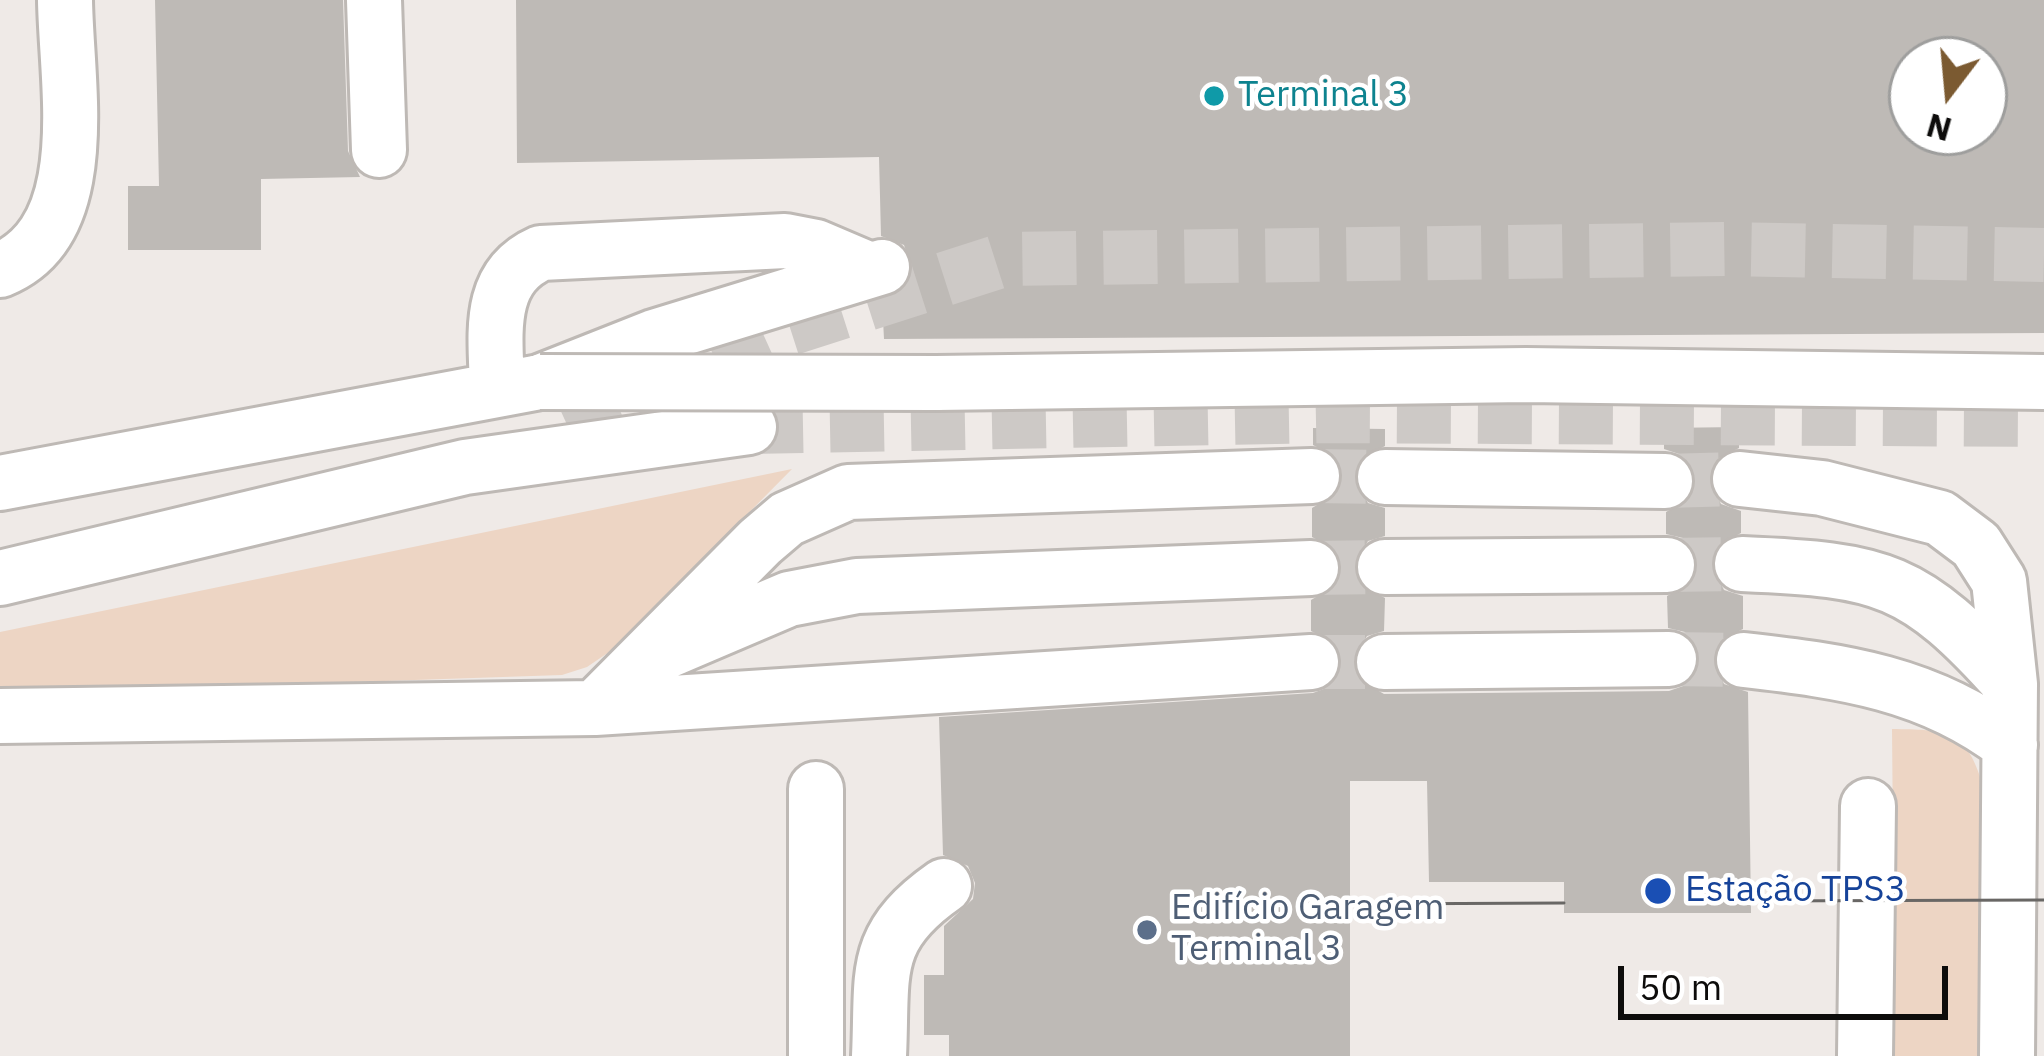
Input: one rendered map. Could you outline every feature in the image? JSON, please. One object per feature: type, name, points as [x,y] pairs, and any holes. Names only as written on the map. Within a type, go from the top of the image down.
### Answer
[{"type":"street","points":[[0,270],[25,260],[57,219],[67,166],[65,0]]},
{"type":"street","points":[[374,0],[379,150]]},
{"type":"street","points":[[0,483],[518,385],[654,337],[876,269],[785,241],[542,253],[524,261],[503,284],[496,317],[518,385]]},
{"type":"street","points":[[518,385],[1504,376],[2044,382]]},
{"type":"street","points":[[0,578],[465,467],[749,427]]},
{"type":"street","points":[[465,467],[569,429]]},
{"type":"street","points":[[595,708],[734,564],[787,519],[848,492],[1312,476]]},
{"type":"street","points":[[1385,477],[1665,481]]},
{"type":"street","points":[[1740,479],[1822,488],[1940,518],[1976,545],[1999,581],[2010,683],[2007,1056]]},
{"type":"street","points":[[1742,564],[1828,568],[1924,598],[2010,683]]},
{"type":"street","points":[[1385,567],[1667,566]]},
{"type":"street","points":[[643,662],[789,598],[857,586],[1311,568]]},
{"type":"street","points":[[1384,662],[1669,659]]},
{"type":"street","points":[[1744,660],[1848,672],[1919,691],[1972,716],[2010,745]]},
{"type":"street","points":[[0,716],[595,708],[1311,662]]},
{"type":"street","points":[[816,789],[816,1056]]},
{"type":"street","points":[[1864,1056],[1868,806]]},
{"type":"street","points":[[879,1056],[883,965],[892,933],[908,911],[944,886]]},
{"type":"shaded area","points":[[792,469],[615,648],[587,667],[562,675],[0,694],[0,632]]},
{"type":"shaded area","points":[[1892,729],[1939,732],[1960,742],[1982,783],[1985,1056],[1895,1056]]},
{"type":"building","points":[[155,0],[343,0],[348,151],[360,177],[261,179],[261,250],[128,250],[128,186],[159,186]]},
{"type":"building","points":[[516,0],[2044,0],[2044,333],[884,339],[882,300],[904,289],[913,273],[904,245],[881,236],[879,157],[517,163]]},
{"type":"building","points":[[1739,427],[1739,448],[1715,460],[1709,477],[1721,504],[1741,511],[1741,533],[1716,546],[1711,564],[1724,590],[1743,596],[1743,629],[1720,640],[1713,658],[1724,684],[1748,692],[1751,913],[1564,913],[1564,882],[1429,882],[1427,781],[1350,781],[1350,1056],[949,1056],[949,1035],[924,1035],[924,975],[944,975],[944,926],[973,899],[975,883],[968,866],[943,855],[939,717],[1313,693],[1329,687],[1340,675],[1342,659],[1336,644],[1311,631],[1311,600],[1338,584],[1342,566],[1337,550],[1312,537],[1312,508],[1339,492],[1343,474],[1338,458],[1313,445],[1313,428],[1385,429],[1385,446],[1359,460],[1354,478],[1368,503],[1385,508],[1385,536],[1368,541],[1354,566],[1359,584],[1385,598],[1384,631],[1367,636],[1353,661],[1358,679],[1384,694],[1669,691],[1686,685],[1697,673],[1700,658],[1685,632],[1668,628],[1667,596],[1694,581],[1698,564],[1683,538],[1666,534],[1666,512],[1691,498],[1696,480],[1682,455],[1664,449],[1664,428]]},
{"type":"tunnel","points":[[569,429],[789,329],[1007,259],[1728,249],[2044,255]]},
{"type":"tunnel","points":[[749,427],[1327,416],[2044,420]]},
{"type":"tunnel","points":[[1312,476],[1385,477]]},
{"type":"tunnel","points":[[1665,481],[1740,479]]},
{"type":"tunnel","points":[[1667,565],[1742,564]]},
{"type":"tunnel","points":[[1311,568],[1385,567]]},
{"type":"tunnel","points":[[1669,659],[1744,660]]},
{"type":"tunnel","points":[[1311,662],[1384,662]]},
{"type":"tram line","points":[[1752,901],[2044,900]]},
{"type":"tram line","points":[[1358,904],[1564,903]]},
{"type":"place","name":"Terminal 3","points":[[1214,96]]},
{"type":"place","name":"Estação TPS3","points":[[1658,891]]},
{"type":"place","name":"Edifício Garagem Terminal 3","points":[[1147,930]]}]
